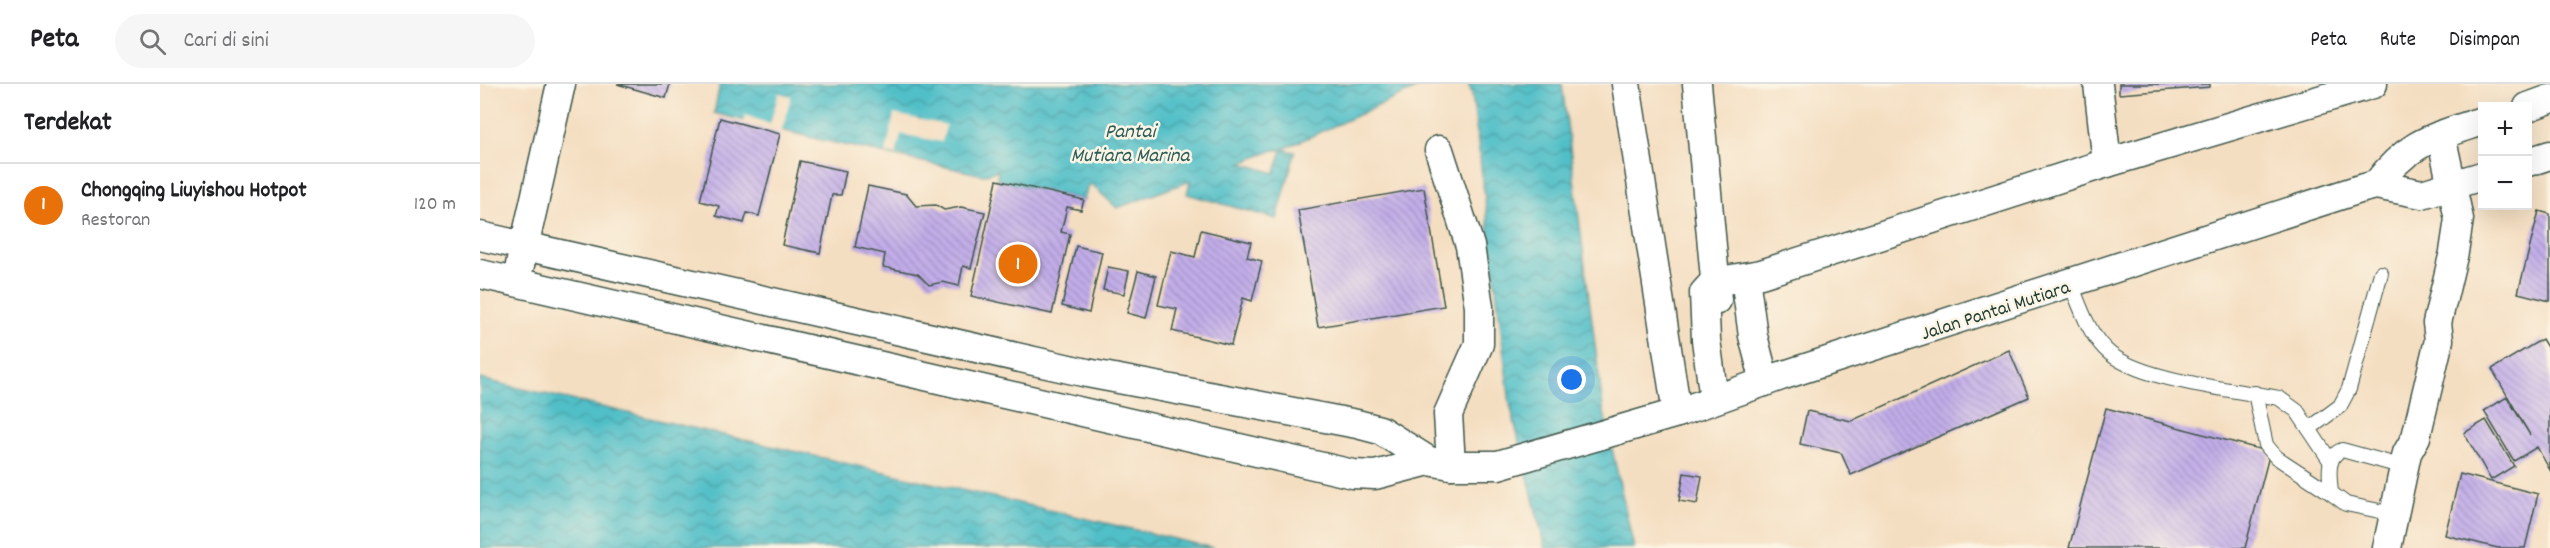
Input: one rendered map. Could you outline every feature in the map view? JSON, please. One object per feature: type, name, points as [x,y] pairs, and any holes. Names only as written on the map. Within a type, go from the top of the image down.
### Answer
[{"type":"street","points":[[516,282],[561,84]]},
{"type":"street","points":[[1626,84],[1677,413]]},
{"type":"street","points":[[1697,84],[1721,339],[1724,395]]},
{"type":"street","points":[[2097,84],[2107,163]]},
{"type":"street","points":[[1714,282],[1753,276],[2107,163],[2373,84]]},
{"type":"street","points":[[2532,106],[2550,99]]},
{"type":"street","points":[[2376,185],[2404,153],[2441,135],[2478,123]]},
{"type":"street","points":[[2387,548],[2406,460],[2404,433],[2425,340],[2437,323],[2454,252],[2459,219],[2441,135]]},
{"type":"street","points":[[480,236],[1087,373],[1357,424],[1380,430],[1440,463],[1448,414],[1479,344],[1479,307],[1470,246],[1439,150]]},
{"type":"street","points":[[2532,161],[2550,155]]},
{"type":"street","name":"Jalan Pantai Mutiara","points":[[480,274],[1353,474],[1375,475],[1440,463],[1498,465],[1677,413],[1773,379],[2376,185],[2422,194],[2478,177]]},
{"type":"street","points":[[1753,276],[1753,336],[1773,379]]},
{"type":"lane","points":[[2309,429],[2340,406],[2349,389],[2381,273]]},
{"type":"lane","points":[[2071,284],[2086,322],[2105,350],[2140,370],[2279,398],[2288,403],[2331,462]]},
{"type":"lane","points":[[2255,393],[2266,445],[2276,458],[2346,504],[2394,514]]},
{"type":"lane","points":[[2331,493],[2331,462],[2337,451],[2348,450],[2406,460]]},
{"type":"water","name":"Pantai Mutiara Marina","points":[[720,84],[1426,84],[1283,149],[1295,152],[1277,219],[1187,194],[1190,181],[1117,208],[1092,185],[1088,185],[1084,200],[997,180],[998,170],[983,175],[817,139],[714,113]],"holes":[[[1274,150],[1282,150],[1275,173],[1241,163]]]},
{"type":"water","points":[[1468,84],[1562,84],[1603,408],[1634,548],[1545,548],[1510,404],[1472,93]]},
{"type":"water","points":[[480,379],[1214,548],[480,548]]},
{"type":"pier","points":[[779,93],[791,96],[781,133],[743,123],[745,115],[770,124]]},
{"type":"pier","points":[[894,114],[946,125],[942,142],[901,134],[896,155],[886,153]]},
{"type":"building","points":[[617,84],[670,84],[666,98]]},
{"type":"building","points":[[2119,84],[2210,84],[2210,87],[2119,94]]},
{"type":"building","points":[[720,118],[780,134],[759,216],[747,213],[744,223],[716,216],[719,206],[700,201]]},
{"type":"building","points":[[800,161],[846,171],[841,195],[832,195],[820,253],[782,245]]},
{"type":"building","points":[[997,180],[1084,200],[1081,210],[1067,207],[1061,232],[1070,234],[1052,314],[971,296]]},
{"type":"building","points":[[868,186],[906,194],[916,206],[936,205],[944,210],[961,207],[985,212],[971,268],[963,266],[959,286],[943,282],[929,285],[918,274],[883,267],[885,254],[855,247]]},
{"type":"building","points":[[1424,188],[1444,306],[1318,327],[1298,210]]},
{"type":"building","points":[[2539,211],[2550,214],[2550,301],[2518,293]]},
{"type":"building","points":[[1201,230],[1251,242],[1247,257],[1262,261],[1252,301],[1243,298],[1231,345],[1172,331],[1177,309],[1158,305],[1171,251],[1195,257]]},
{"type":"building","points":[[1076,246],[1102,252],[1089,313],[1062,306]]},
{"type":"building","points":[[1108,267],[1129,271],[1124,294],[1103,290]]},
{"type":"building","points":[[1138,271],[1156,276],[1146,318],[1127,313]]},
{"type":"building","points":[[2542,339],[2550,352],[2550,470],[2537,447],[2514,461],[2484,411],[2507,397],[2530,435],[2492,369]]},
{"type":"building","points":[[2009,350],[2029,397],[1851,475],[1841,453],[1800,444],[1807,411],[1851,421]]},
{"type":"building","points":[[2106,408],[2270,452],[2245,548],[2069,548]]},
{"type":"building","points":[[2486,420],[2514,466],[2491,480],[2464,433]]},
{"type":"building","points":[[1684,473],[1702,476],[1697,504],[1679,501]]},
{"type":"building","points":[[2460,474],[2538,494],[2525,548],[2498,548],[2445,535]]},
{"type":"place","name":"Chongqing Liuyishou Hotpot","points":[[1018,264]]}]
